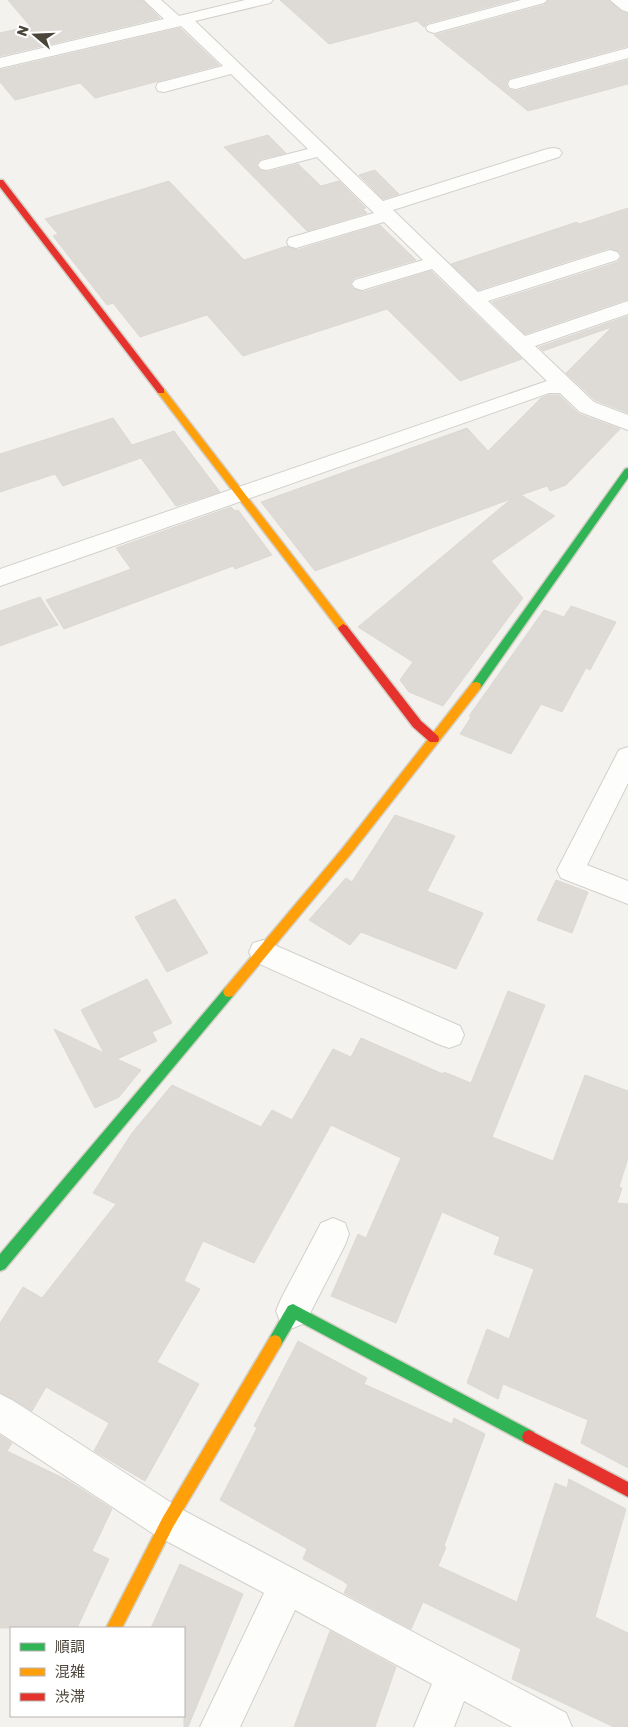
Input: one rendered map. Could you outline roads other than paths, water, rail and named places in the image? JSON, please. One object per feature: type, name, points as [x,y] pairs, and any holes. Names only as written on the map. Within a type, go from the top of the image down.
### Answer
[{"type":"street","points":[[152,0],[180,21],[234,68],[587,407],[628,423]]},
{"type":"street","points":[[0,63],[265,0]]},
{"type":"street","points":[[434,28],[539,0]]},
{"type":"street","points":[[618,0],[628,7]]},
{"type":"street","points":[[516,84],[628,53]]},
{"type":"street","points":[[164,87],[234,68]]},
{"type":"street","points":[[267,165],[320,150]]},
{"type":"street","points":[[296,242],[553,154]]},
{"type":"street","points":[[0,182],[417,724],[434,739]]},
{"type":"street","points":[[475,299],[610,256]]},
{"type":"street","points":[[362,284],[436,262]]},
{"type":"street","points":[[522,344],[628,307]]},
{"type":"street","points":[[0,578],[547,387],[566,386]]},
{"type":"street","points":[[0,1264],[346,852],[474,688],[628,471]]},
{"type":"street","points":[[628,757],[571,870],[628,893]]},
{"type":"street","points":[[263,952],[449,1035]]},
{"type":"street","points":[[115,1627],[168,1522],[293,1311],[333,1234]]},
{"type":"street","points":[[293,1311],[628,1490]]},
{"type":"street","points":[[0,1412],[168,1522],[552,1727]]},
{"type":"street","points":[[220,1727],[287,1586]]},
{"type":"street","points":[[434,1727],[455,1676]]}]
